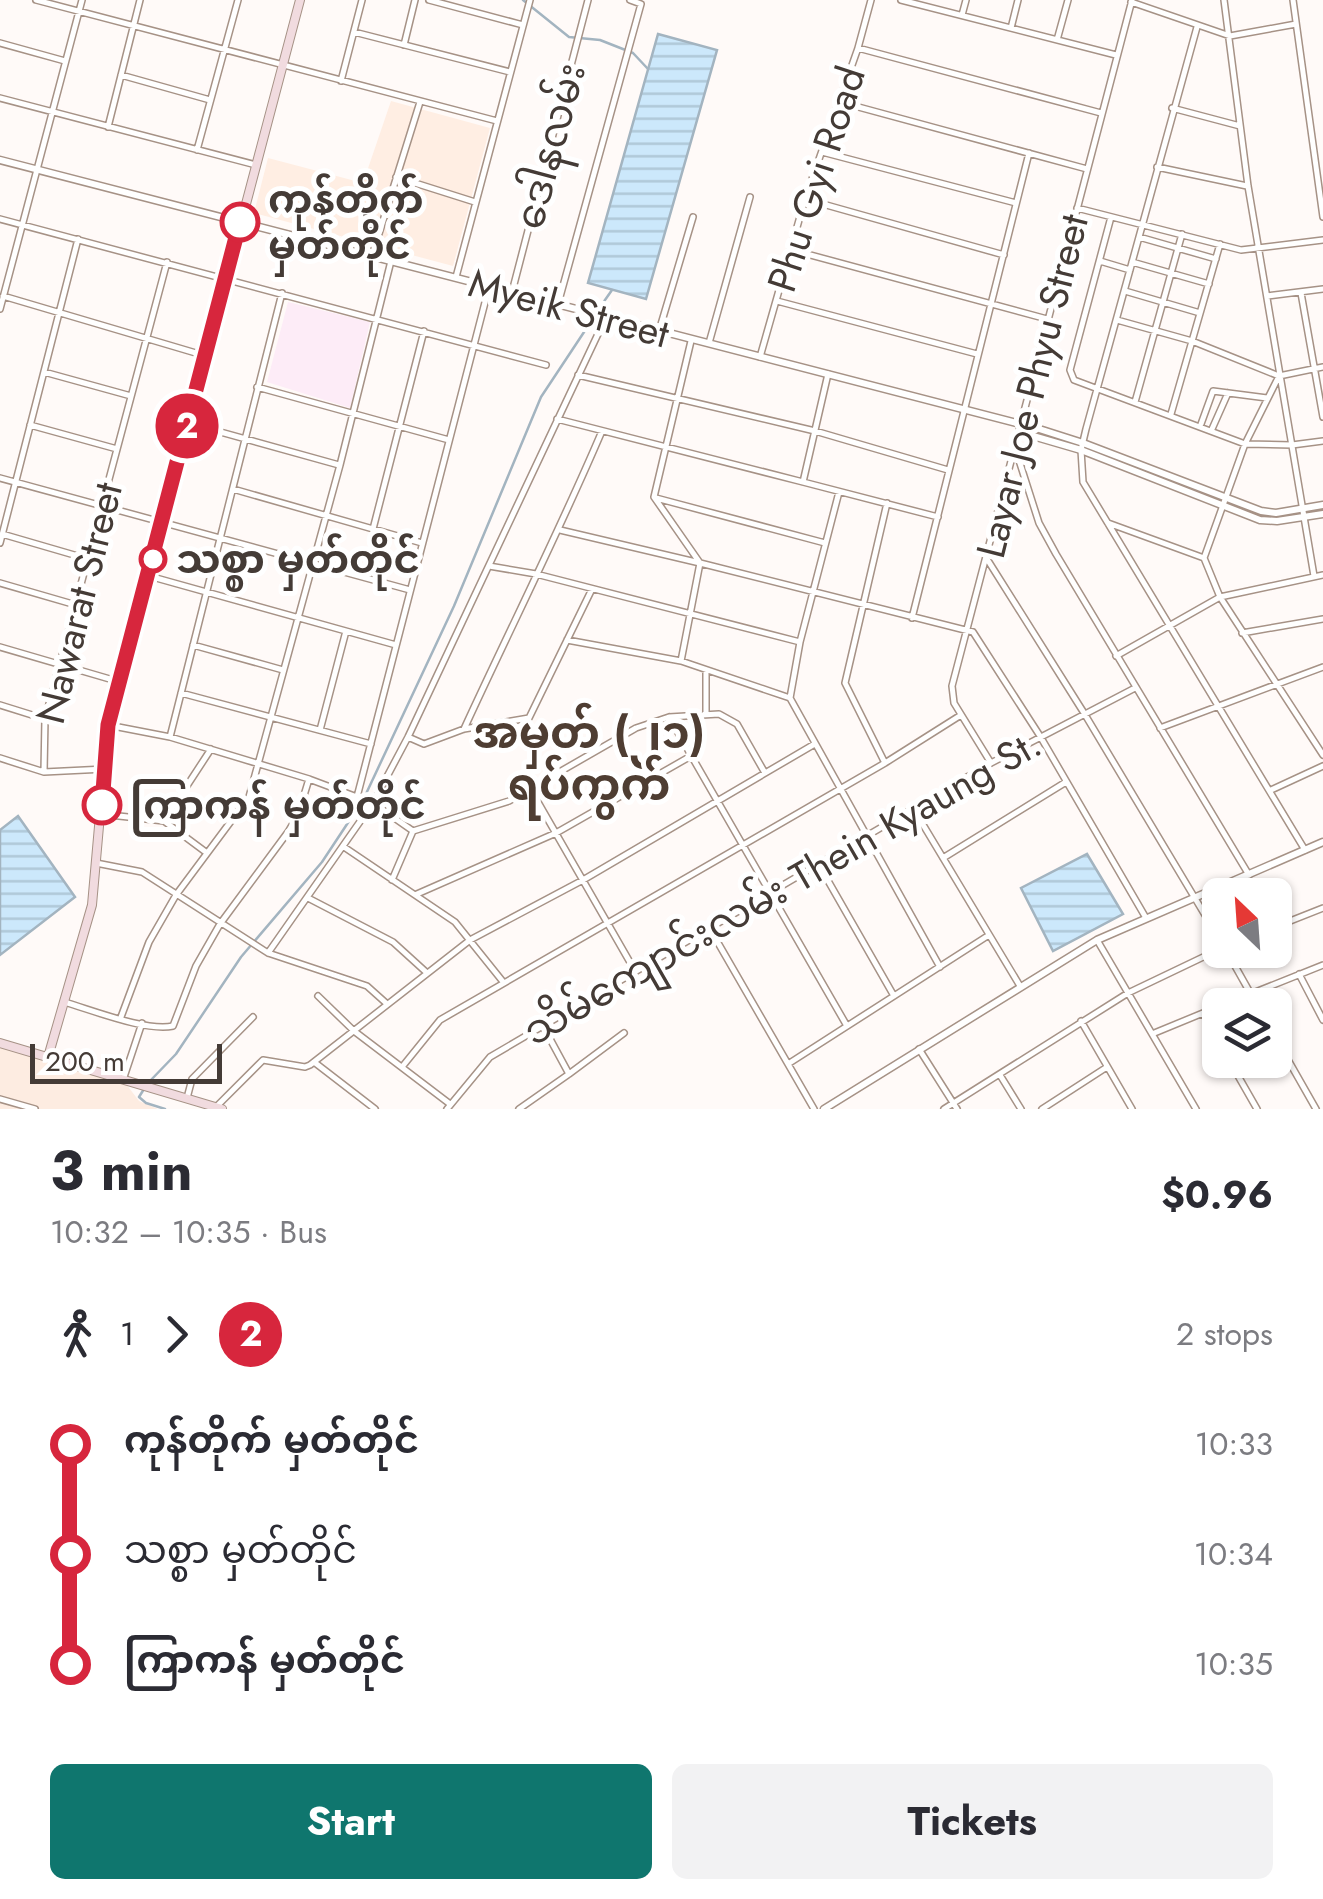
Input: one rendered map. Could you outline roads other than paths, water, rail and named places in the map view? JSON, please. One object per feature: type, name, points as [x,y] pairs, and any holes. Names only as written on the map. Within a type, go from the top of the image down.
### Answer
[{"type":"main road","points":[[48,1057],[92,905],[108,725],[300,0]]},
{"type":"main road","points":[[0,1043],[219,1107]]},
{"type":"street","points":[[36,0],[498,121]]},
{"type":"street","points":[[0,308],[82,0]]},
{"type":"street","points":[[108,127],[140,0]]},
{"type":"street","points":[[197,150],[238,0]]},
{"type":"street","points":[[340,81],[362,0]]},
{"type":"street","points":[[404,44],[415,0]]},
{"type":"street","points":[[430,0],[523,25]]},
{"type":"street","points":[[462,9],[464,0]]},
{"type":"street","points":[[455,278],[530,0]]},
{"type":"street","name":"ဒေါနလမ်း","points":[[512,292],[588,0]]},
{"type":"street","points":[[558,304],[640,4],[630,0]]},
{"type":"street","name":"Phu Gyi Road","points":[[760,357],[871,0]]},
{"type":"street","points":[[905,0],[1118,55]]},
{"type":"street","points":[[962,16],[966,0]]},
{"type":"street","points":[[1011,28],[1018,0]]},
{"type":"street","points":[[1057,40],[1068,0]]},
{"type":"street","points":[[1224,0],[1248,186],[1314,576]]},
{"type":"street","points":[[1293,0],[1323,217]]},
{"type":"street","points":[[1131,1],[1230,36],[1296,24]]},
{"type":"street","name":"Layar Joe Phyu Street","points":[[991,764],[952,694],[1131,1]]},
{"type":"street","points":[[1197,27],[1082,446],[1083,482],[1305,850]]},
{"type":"street","points":[[354,32],[510,72]]},
{"type":"street","points":[[0,44],[65,61]]},
{"type":"street","points":[[858,48],[1102,113]]},
{"type":"street","points":[[121,75],[211,100]]},
{"type":"street","points":[[0,98],[256,166]]},
{"type":"street","points":[[372,256],[420,101]]},
{"type":"street","points":[[840,102],[1087,169]]},
{"type":"street","points":[[1172,108],[1240,126]]},
{"type":"street","points":[[822,152],[1016,203]]},
{"type":"street","points":[[912,618],[1029,153]]},
{"type":"street","name":"Myeik Street","points":[[0,160],[963,409],[1021,427],[1033,436],[1082,446],[1224,502]]},
{"type":"street","points":[[1157,167],[1248,186]]},
{"type":"street","points":[[396,177],[476,202]]},
{"type":"street","points":[[709,345],[750,196]]},
{"type":"street","points":[[806,199],[1004,255]]},
{"type":"street","points":[[1077,208],[1241,250],[1323,240]]},
{"type":"street","points":[[659,331],[693,217]]},
{"type":"street","points":[[1111,217],[1070,370],[1074,380],[1245,444],[1323,441]]},
{"type":"street","points":[[0,220],[546,365]]},
{"type":"street","points":[[1136,402],[1182,234]]},
{"type":"street","points":[[1139,236],[1216,259]]},
{"type":"street","points":[[0,543],[78,240]]},
{"type":"street","points":[[1170,415],[1220,244]]},
{"type":"street","points":[[792,250],[1046,319]]},
{"type":"street","points":[[121,1018],[149,942],[176,896],[249,797],[391,261]]},
{"type":"street","points":[[1100,261],[1209,284]]},
{"type":"street","name":"Nawarat Street","points":[[44,772],[45,719],[166,262]]},
{"type":"street","points":[[358,798],[488,286]]},
{"type":"street","points":[[1266,296],[1323,289]]},
{"type":"street","points":[[1124,291],[1200,313]]},
{"type":"street","points":[[170,737],[282,292]]},
{"type":"street","points":[[1301,292],[1319,368],[1323,417]]},
{"type":"street","points":[[3,296],[206,356]]},
{"type":"street","points":[[778,301],[978,354]]},
{"type":"street","points":[[265,952],[344,848],[408,737],[606,317]]},
{"type":"street","points":[[1117,320],[1192,340],[1279,376],[1319,368]]},
{"type":"street","points":[[373,529],[424,330]]},
{"type":"street","points":[[654,497],[692,341]]},
{"type":"street","points":[[44,372],[131,396]]},
{"type":"street","points":[[803,482],[828,374]]},
{"type":"street","points":[[578,375],[815,431],[948,470]]},
{"type":"street","points":[[1279,376],[1245,444],[1204,558],[1220,597],[1323,755]]},
{"type":"street","points":[[257,387],[449,440]]},
{"type":"street","points":[[1200,424],[1213,391],[1268,398]]},
{"type":"street","points":[[1212,429],[1228,393]]},
{"type":"street","points":[[557,418],[938,517]]},
{"type":"street","points":[[188,423],[340,465]]},
{"type":"street","points":[[30,424],[117,449]]},
{"type":"street","points":[[464,728],[560,530],[602,431]]},
{"type":"street","points":[[1016,452],[1039,523],[1248,875]]},
{"type":"street","points":[[0,478],[410,590]]},
{"type":"street","points":[[233,489],[422,544]]},
{"type":"street","points":[[839,492],[800,642],[790,698],[940,967]]},
{"type":"street","points":[[654,497],[826,543]]},
{"type":"street","points":[[654,497],[700,563],[681,662]]},
{"type":"street","points":[[1224,502],[1276,513],[1323,505]]},
{"type":"street","points":[[1224,502],[1260,520],[1323,514]]},
{"type":"street","points":[[885,763],[845,683],[860,605],[887,503]]},
{"type":"street","points":[[1106,522],[1204,558]]},
{"type":"street","points":[[560,530],[968,630],[978,636],[1146,918]]},
{"type":"street","points":[[2,534],[88,558]]},
{"type":"street","points":[[987,559],[1202,911]]},
{"type":"street","points":[[489,566],[536,574],[800,642]]},
{"type":"street","points":[[1116,656],[1220,597],[1323,575]]},
{"type":"street","points":[[149,576],[396,645]]},
{"type":"street","points":[[0,583],[76,605]]},
{"type":"street","points":[[408,737],[424,744],[464,728],[529,718],[592,589]]},
{"type":"street","points":[[1242,632],[1323,620]]},
{"type":"street","points":[[320,730],[346,631]]},
{"type":"street","points":[[567,640],[681,662],[790,698]]},
{"type":"street","points":[[193,645],[283,670]]},
{"type":"street","points":[[0,647],[120,682]]},
{"type":"street","points":[[1160,728],[1323,666]]},
{"type":"street","points":[[706,670],[706,714]]},
{"type":"street","name":"သိမ်ကျောင်းလမ်း Thein Kyaung St.","points":[[448,1106],[490,1056],[913,808],[1040,736],[1136,688]]},
{"type":"street","points":[[181,693],[371,744]]},
{"type":"street","points":[[0,705],[45,719]]},
{"type":"street","points":[[392,880],[413,832],[509,800],[636,728],[668,717],[719,714],[737,724],[765,774]]},
{"type":"street","points":[[402,1067],[440,1020],[885,763],[961,715]]},
{"type":"street","points":[[668,717],[847,1026]]},
{"type":"street","points":[[108,725],[170,737],[309,779],[370,802],[413,832]]},
{"type":"street","points":[[219,1107],[263,1060],[305,1067],[314,1062],[470,940],[582,880],[814,744]]},
{"type":"street","points":[[164,821],[211,749]]},
{"type":"street","points":[[418,894],[556,833],[691,756]]},
{"type":"street","points":[[0,758],[44,772],[106,769]]},
{"type":"street","points":[[1270,790],[1323,766]]},
{"type":"street","points":[[63,1002],[142,1023],[173,1026],[196,966],[220,924],[288,832],[309,779]]},
{"type":"street","points":[[942,858],[1066,782]]},
{"type":"street","points":[[531,790],[636,972]]},
{"type":"street","points":[[913,808],[1020,986]]},
{"type":"street","points":[[101,814],[164,821],[206,853]]},
{"type":"street","points":[[824,1109],[1096,940],[1323,842]]},
{"type":"street","points":[[344,848],[455,922],[504,983]]},
{"type":"street","points":[[96,862],[142,872],[265,952],[366,986],[387,1004]]},
{"type":"street","points":[[819,864],[894,996]]},
{"type":"street","points":[[308,898],[393,942],[426,972]]},
{"type":"street","points":[[1292,920],[1323,908]]},
{"type":"street","points":[[710,928],[814,1109]]},
{"type":"street","points":[[788,1064],[989,935]]},
{"type":"street","points":[[1096,940],[1196,1109]]},
{"type":"street","points":[[944,1109],[956,1106],[1128,993],[1202,960]]},
{"type":"street","points":[[1265,988],[1323,964]]},
{"type":"street","points":[[1299,974],[1323,1019]]},
{"type":"street","points":[[318,996],[354,1032],[448,1106]]},
{"type":"street","points":[[1152,1034],[1202,1013]]},
{"type":"street","points":[[187,1098],[192,1080],[252,1017]]},
{"type":"street","points":[[1081,1021],[1132,1109]]},
{"type":"street","points":[[123,1080],[142,1023]]},
{"type":"street","points":[[543,1026],[569,1074]]},
{"type":"street","points":[[518,1109],[624,1032]]},
{"type":"street","points":[[919,1049],[956,1106]]},
{"type":"street","points":[[314,1062],[375,1109]]},
{"type":"street","points":[[1042,1109],[1108,1066]]},
{"type":"street","points":[[1292,1066],[1316,1109]]},
{"type":"street","points":[[1000,1075],[1021,1109]]},
{"type":"street","points":[[1240,1078],[1257,1109]]},
{"type":"street","points":[[0,1099],[35,1109]]},
{"type":"water","points":[[658,34],[717,50],[646,299],[588,283]]},
{"type":"water","points":[[18,816],[75,897],[0,955],[0,830]]},
{"type":"water","points":[[1087,854],[1123,914],[1053,951],[1021,888]]},
{"type":"waterway","points":[[523,0],[569,37],[600,40],[633,53],[648,69]]},
{"type":"waterway","points":[[598,310],[612,290]]},
{"type":"waterway","points":[[365,796],[454,606],[541,397],[594,317]]},
{"type":"waterway","points":[[149,1082],[176,1054],[241,957],[322,862],[361,803]]},
{"type":"waterway","points":[[144,1089],[139,1097],[165,1109]]},
{"type":"place","name":"ကုန်တိုက် မှတ်တိုင်","points":[[240,222]]},
{"type":"place","name":"သစ္စာ မှတ်တိုင်","points":[[153,559]]},
{"type":"place","name":"ကြာကန် မှတ်တိုင်","points":[[102,805]]},
{"type":"district","name":"အမှတ် (၂၁) ရပ်ကွက်","points":[[589,758]]}]
